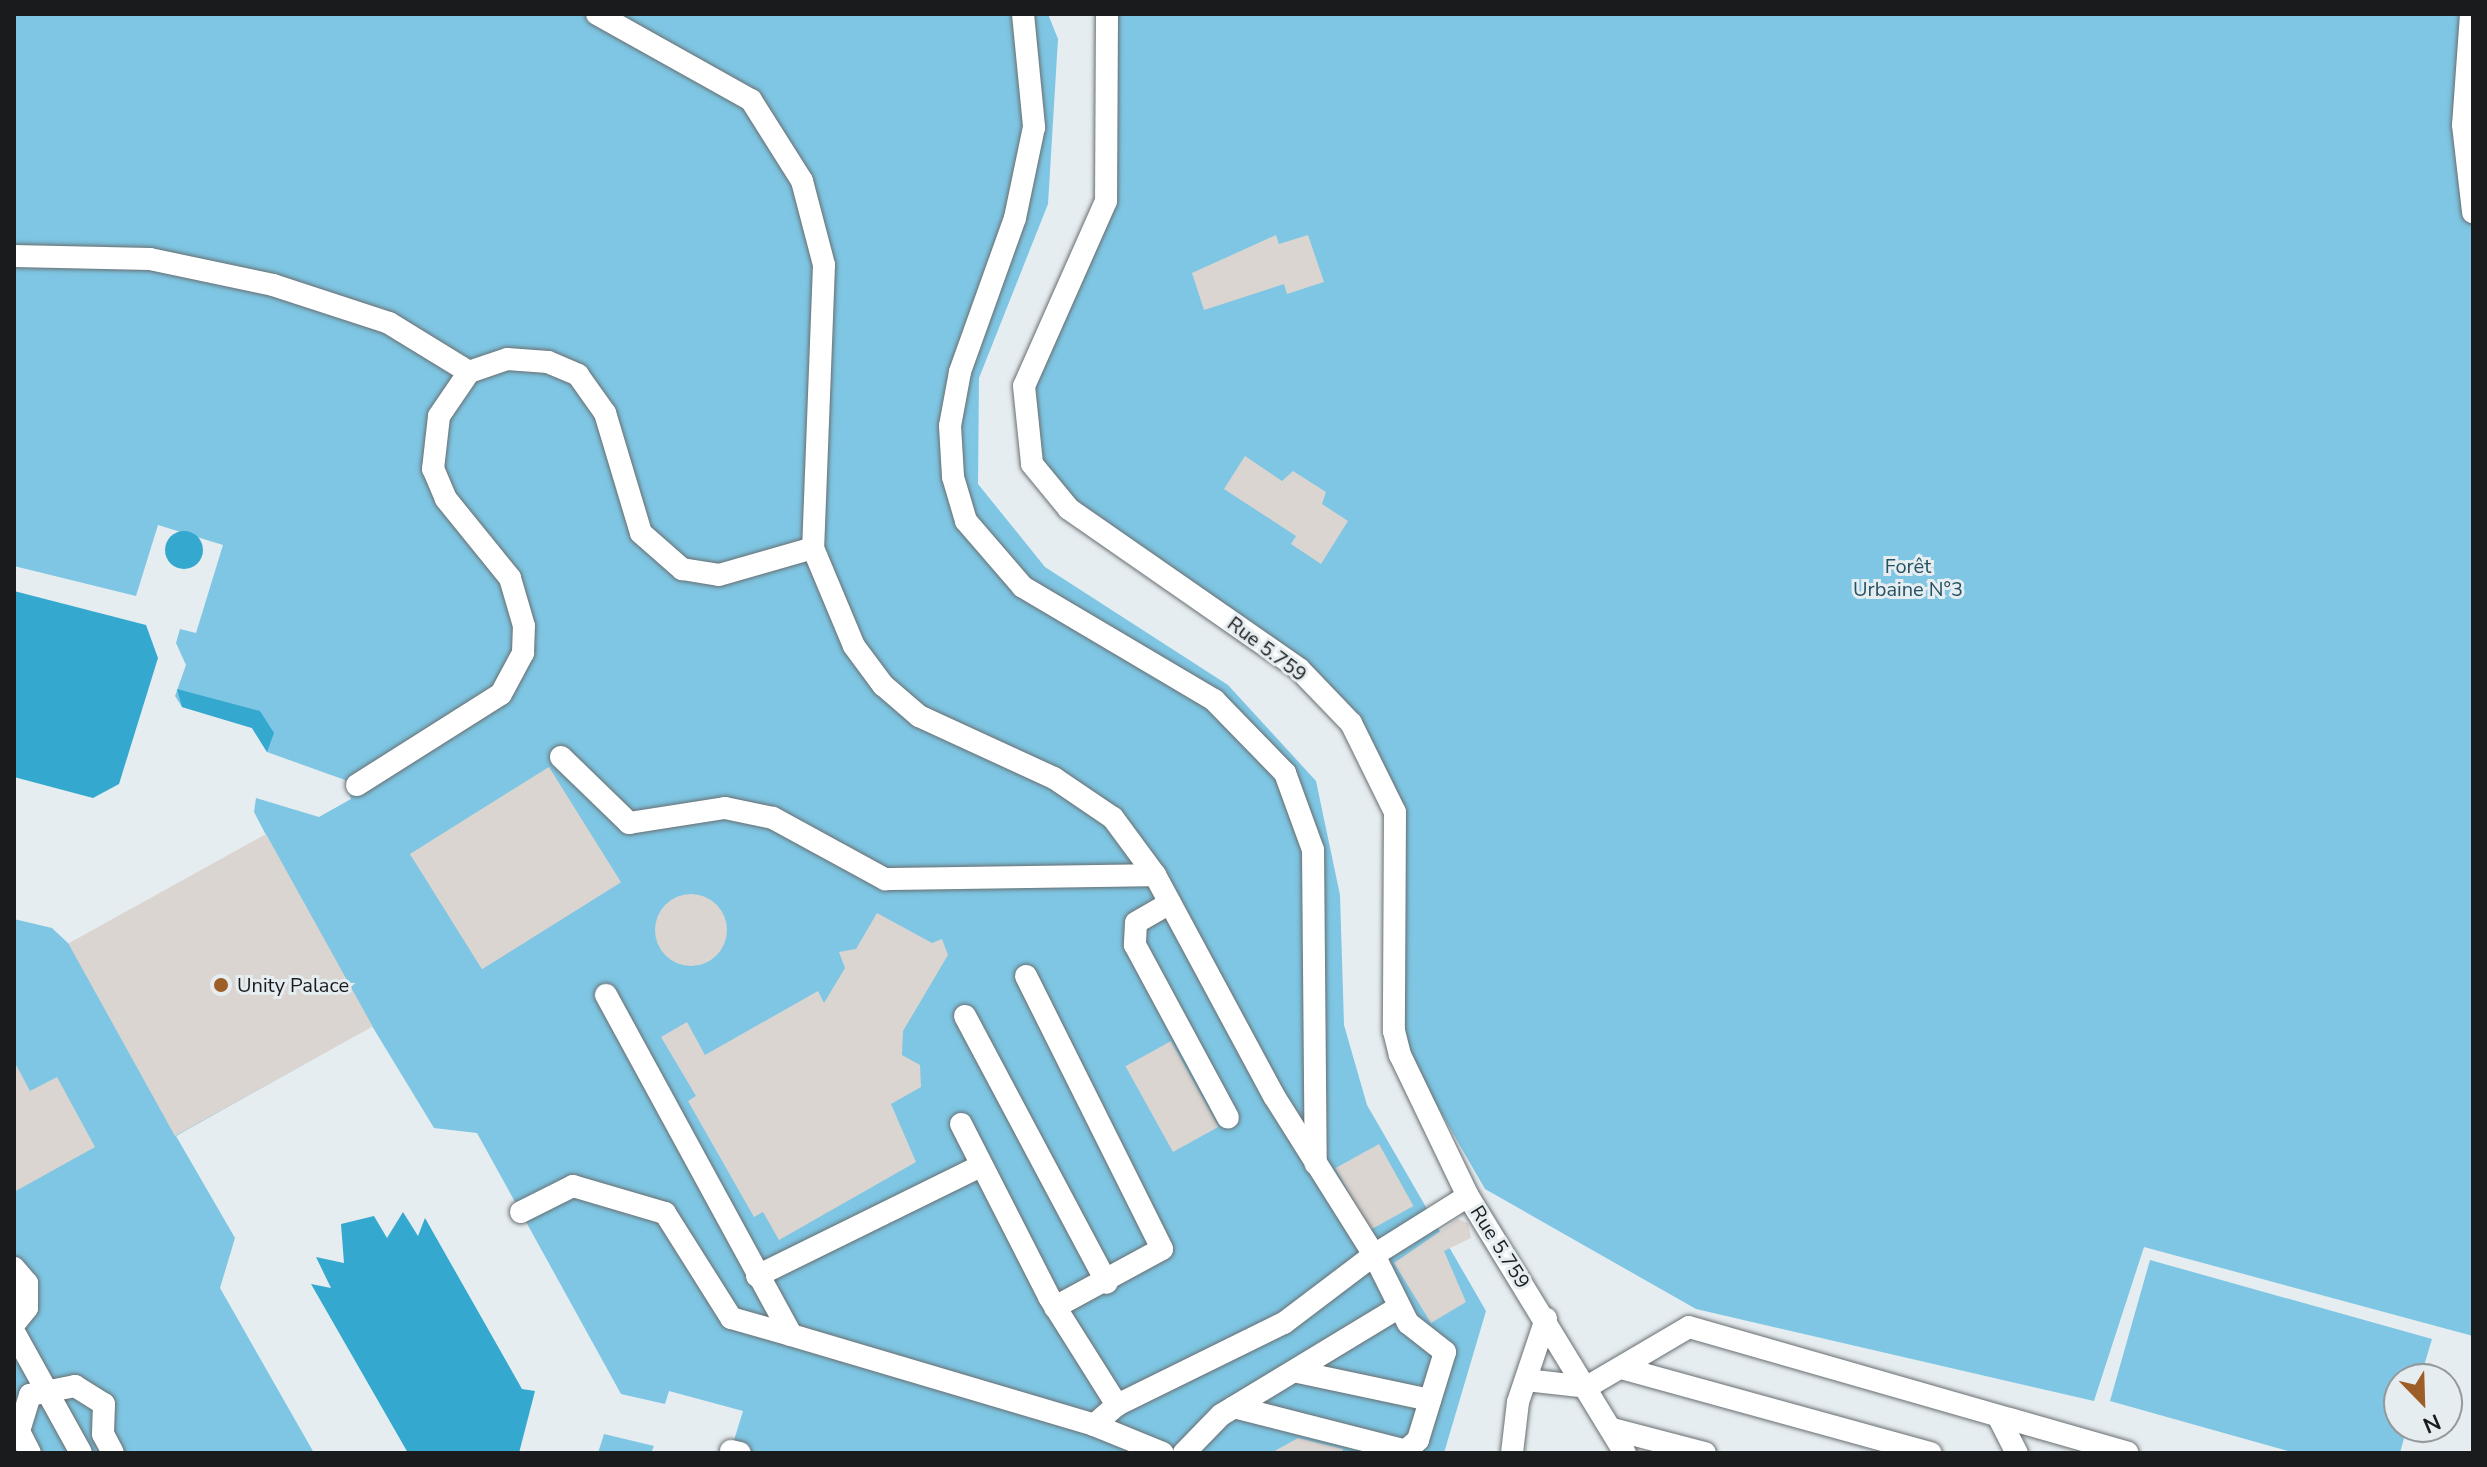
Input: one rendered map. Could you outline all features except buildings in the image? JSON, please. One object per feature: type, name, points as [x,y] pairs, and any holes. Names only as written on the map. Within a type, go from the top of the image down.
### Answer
[{"type":"lane","points":[[597,14],[751,100],[802,181],[824,265],[813,548],[854,646],[883,685],[919,716],[1085,797],[1113,818],[1155,875],[1316,1164],[1374,1255],[1399,1307],[1416,1331],[1443,1347],[1430,1400],[1405,1452],[1234,1407]]},
{"type":"lane","points":[[1023,14],[1034,127],[1015,218],[960,372],[950,426],[953,477],[966,521],[1023,587],[1214,700],[1285,773],[1313,850],[1316,1164]]},
{"type":"lane","name":"Rue 5.759","points":[[1107,14],[1106,201],[1024,386],[1032,464],[1069,509],[1299,669],[1351,723],[1395,812],[1394,1031],[1468,1196],[1546,1319],[1625,1453]]},
{"type":"lane","points":[[2471,14],[2463,125],[2473,212]]},
{"type":"lane","points":[[14,256],[150,259],[273,285],[389,323],[469,372]]},
{"type":"lane","points":[[357,785],[501,694],[523,653],[524,626],[510,578],[446,499],[433,469],[439,416],[469,372],[507,359],[548,362],[578,375],[605,413],[641,533],[682,569],[719,575],[813,548]]},
{"type":"lane","points":[[561,757],[629,823],[725,808],[773,818],[885,879],[1155,875]]},
{"type":"lane","points":[[1170,903],[1136,923],[1135,945],[1228,1118]]},
{"type":"lane","points":[[1026,976],[1161,1242],[1158,1254],[1107,1283],[1055,1307]]},
{"type":"lane","points":[[606,995],[791,1335]]},
{"type":"lane","points":[[965,1016],[1107,1283]]},
{"type":"lane","points":[[961,1124],[1055,1307],[1117,1405]]},
{"type":"lane","points":[[757,1276],[981,1166]]},
{"type":"lane","points":[[521,1212],[573,1186],[665,1213],[731,1318],[1094,1425],[1163,1453]]},
{"type":"lane","points":[[1094,1425],[1117,1405],[1284,1323],[1374,1255],[1468,1196]]},
{"type":"lane","points":[[14,1268],[27,1296],[14,1324]]},
{"type":"lane","points":[[1184,1453],[1234,1407],[1298,1372],[1399,1307]]},
{"type":"lane","points":[[1512,1453],[1526,1380],[1546,1319]]},
{"type":"lane","points":[[1526,1380],[1587,1387],[1625,1369],[1673,1331],[1689,1327],[2127,1453]]},
{"type":"lane","points":[[14,1332],[81,1453]]},
{"type":"lane","points":[[1625,1369],[1931,1453]]},
{"type":"lane","points":[[1298,1372],[1430,1400]]},
{"type":"lane","points":[[30,1453],[21,1444],[21,1417],[30,1395],[45,1388],[96,1393],[113,1453]]},
{"type":"lane","points":[[1999,1418],[2017,1453]]},
{"type":"lane","points":[[1612,1429],[1705,1453]]},
{"type":"green space","points":[[14,14],[1048,14],[1058,39],[1048,204],[979,378],[978,484],[1045,567],[1228,685],[1316,781],[1340,895],[1344,1025],[1367,1105],[1486,1311],[1444,1453],[730,1453],[743,1411],[669,1391],[665,1404],[621,1394],[477,1133],[434,1128],[372,1026],[176,1136],[235,1238],[220,1288],[314,1453],[14,1453],[14,919],[52,928],[69,944],[266,835],[254,812],[256,798],[319,817],[351,799],[345,780],[267,752],[252,728],[182,707],[175,696],[186,665],[176,643],[180,629],[196,633],[223,545],[158,525],[136,596],[14,566]]},
{"type":"green space","name":"Forêt Urbaine N°3","points":[[1107,14],[2473,14],[2473,1336],[2144,1247],[2094,1401],[1696,1309],[1485,1189],[1394,1031],[1395,812],[1351,723],[1299,669],[1069,509],[1032,464],[1024,386],[1106,201]]},
{"type":"green space","points":[[2150,1260],[2432,1339],[2425,1363],[2383,1363],[2383,1443],[2403,1443],[2400,1453],[2295,1453],[2110,1401]]},
{"type":"green space","points":[[604,1434],[654,1446],[651,1453],[598,1453]]},
{"type":"shaded area","points":[[184,531],[198,536],[203,550],[198,564],[184,569],[170,564],[165,550],[170,536]]},
{"type":"shaded area","points":[[14,591],[146,625],[158,658],[119,784],[93,798],[14,777]]},
{"type":"shaded area","points":[[177,689],[260,711],[274,733],[267,752],[252,728],[182,707]]},
{"type":"shaded area","points":[[403,1212],[418,1236],[425,1218],[522,1389],[535,1391],[519,1453],[408,1453],[311,1284],[331,1288],[316,1257],[344,1263],[341,1224],[374,1216],[387,1238]]},
{"type":"place","name":"Unity Palace","points":[[221,985]]}]
